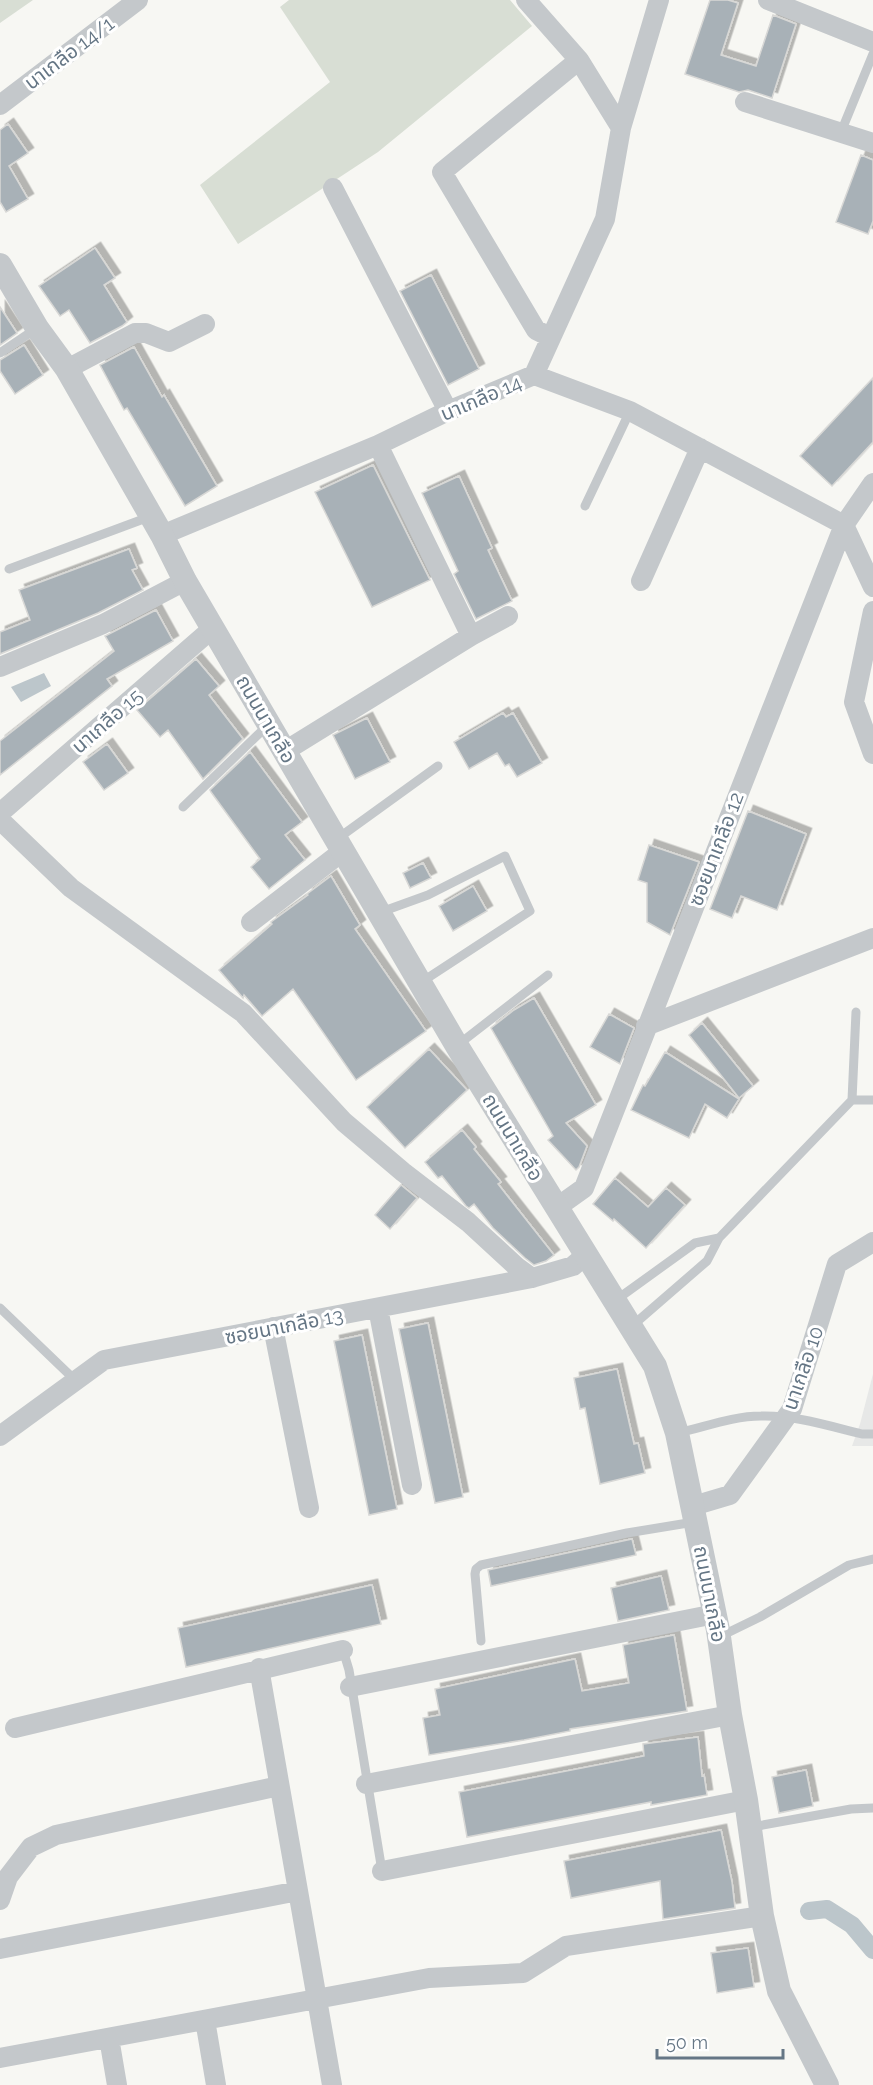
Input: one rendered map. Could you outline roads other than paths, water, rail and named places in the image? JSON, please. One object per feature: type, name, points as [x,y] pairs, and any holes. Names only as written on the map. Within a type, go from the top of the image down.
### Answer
[{"type":"street","name":"นาเกลือ 14/1","points":[[0,105],[138,0]]},
{"type":"street","points":[[526,0],[579,60],[621,128]]},
{"type":"street","name":"นาเกลือ 14","points":[[157,526],[378,445],[448,411],[534,375],[605,219],[621,128],[659,0]]},
{"type":"street","points":[[768,0],[873,42]]},
{"type":"street","points":[[550,337],[536,330],[442,172],[579,60]]},
{"type":"street","points":[[745,102],[873,143]]},
{"type":"street","points":[[333,188],[448,411]]},
{"type":"street","name":"ถนนนาเกลือ","points":[[0,265],[37,328],[67,369],[157,526],[185,581],[457,1046],[655,1366],[677,1433],[717,1625],[730,1715],[746,1800],[762,1916],[779,1991],[827,2085]]},
{"type":"street","points":[[67,369],[135,333],[146,333],[168,342],[205,324]]},
{"type":"street","points":[[534,375],[630,411],[844,525],[873,587]]},
{"type":"street","points":[[378,445],[471,636]]},
{"type":"street","points":[[641,581],[700,448]]},
{"type":"street","name":"ซอยนาเกลือ 12","points":[[556,1208],[584,1188],[844,525],[873,483]]},
{"type":"street","points":[[0,667],[103,624],[185,581]]},
{"type":"street","points":[[873,611],[854,702],[873,754]]},
{"type":"street","points":[[285,751],[471,636],[508,616]]},
{"type":"street","name":"นาเกลือ 15","points":[[0,813],[213,628]]},
{"type":"street","points":[[0,820],[71,888],[243,1012],[344,1122],[403,1172],[468,1222],[532,1278]]},
{"type":"street","points":[[251,922],[340,845]]},
{"type":"street","points":[[646,1026],[873,938]]},
{"type":"street","name":"นาเกลือ 10","points":[[694,1514],[730,1495],[787,1417],[792,1409],[837,1264],[873,1242]]},
{"type":"street","name":"ซอยนาเกลือ 13","points":[[0,1436],[104,1360],[532,1278],[573,1266],[586,1255]]},
{"type":"street","points":[[378,1308],[412,1485]]},
{"type":"street","points":[[273,1328],[309,1508]]},
{"type":"street","points":[[350,1687],[717,1625]]},
{"type":"street","points":[[15,1728],[259,1668],[343,1650]]},
{"type":"street","points":[[259,1668],[332,2085]]},
{"type":"street","points":[[366,1784],[730,1715]]},
{"type":"street","points":[[0,1900],[8,1877],[31,1847],[56,1835],[279,1786]]},
{"type":"street","points":[[382,1871],[746,1800]]},
{"type":"street","points":[[0,1949],[298,1891]]},
{"type":"street","points":[[0,2058],[429,1978],[523,1973],[566,1946],[762,1916]]},
{"type":"street","points":[[205,2020],[216,2085]]},
{"type":"street","points":[[110,2038],[117,2085]]},
{"type":"lane","points":[[841,132],[873,54]]},
{"type":"lane","points":[[0,353],[37,328]]},
{"type":"lane","points":[[585,506],[630,411]]},
{"type":"lane","points":[[9,569],[157,526]]},
{"type":"lane","points":[[183,807],[269,724]]},
{"type":"lane","points":[[340,845],[438,766]]},
{"type":"lane","points":[[378,913],[428,895],[505,856],[530,911],[420,983]]},
{"type":"lane","points":[[457,1046],[548,975]]},
{"type":"lane","points":[[631,1328],[707,1261],[719,1238],[852,1100],[856,1012]]},
{"type":"lane","points":[[852,1100],[873,1100]]},
{"type":"lane","points":[[615,1301],[695,1243],[719,1238]]},
{"type":"lane","points":[[0,1308],[76,1381]]},
{"type":"lane","points":[[677,1433],[748,1417],[787,1417],[871,1434],[873,1423]]},
{"type":"lane","points":[[481,1641],[475,1574],[476,1569],[481,1565],[627,1533],[694,1514]]},
{"type":"lane","points":[[717,1625],[760,1617],[849,1564],[873,1559]]},
{"type":"lane","points":[[343,1650],[349,1670],[382,1871]]},
{"type":"lane","points":[[749,1828],[851,1809],[873,1808]]},
{"type":"waterway","points":[[809,1911],[827,1909],[852,1925],[873,1950]]}]
